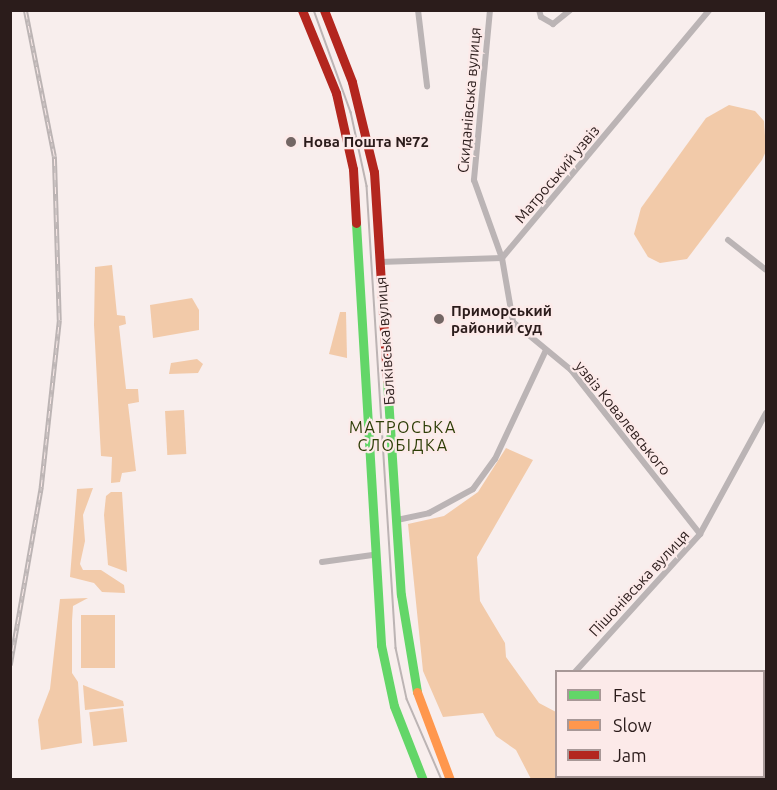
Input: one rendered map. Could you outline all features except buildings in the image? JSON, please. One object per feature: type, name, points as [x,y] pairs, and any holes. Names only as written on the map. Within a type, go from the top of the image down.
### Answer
[{"type":"main road","name":"Балківська вулиця","points":[[302,10],[336,93],[353,169],[373,555],[381,645],[394,706],[423,780]]},
{"type":"main road","name":"Балківська вулиця","points":[[324,10],[364,120],[374,172],[397,520],[410,666],[421,709],[450,780]]},
{"type":"street","points":[[418,10],[427,86]]},
{"type":"street","name":"Скиданівська вулиця","points":[[490,10],[474,180],[502,258]]},
{"type":"street","points":[[539,10],[541,17],[553,24],[570,10]]},
{"type":"street","name":"Матроський узвіз","points":[[502,258],[709,10]]},
{"type":"street","points":[[729,240],[766,270]]},
{"type":"street","points":[[379,262],[502,258]]},
{"type":"street","name":"узвіз Ковалевського","points":[[502,258],[513,322],[571,370],[700,534]]},
{"type":"street","points":[[397,520],[429,513],[473,489],[495,459],[546,350]]},
{"type":"street","name":"Пішонівська вулиця","points":[[577,670],[700,534],[766,413]]},
{"type":"street","points":[[322,562],[373,555]]},
{"type":"shaded area","points":[[729,105],[755,111],[764,121],[766,151],[762,160],[687,259],[660,263],[648,257],[634,234],[641,208],[706,118]]},
{"type":"shaded area","points":[[112,265],[117,315],[125,316],[126,324],[119,326],[126,389],[138,389],[139,402],[128,404],[136,471],[122,473],[120,482],[111,483],[112,457],[101,456],[94,325],[95,267]]},
{"type":"shaded area","points":[[192,298],[199,310],[199,330],[153,338],[150,305]]},
{"type":"shaded area","points":[[340,312],[346,312],[347,358],[329,354]]},
{"type":"shaded area","points":[[197,359],[203,364],[198,373],[169,374],[171,363]]},
{"type":"shaded area","points":[[184,410],[186,454],[167,455],[165,411]]},
{"type":"shaded area","points":[[506,448],[533,460],[477,557],[480,601],[505,643],[506,657],[539,703],[555,711],[555,778],[640,779],[531,779],[516,750],[496,736],[483,713],[443,717],[423,671],[408,524],[444,516],[478,492]]},
{"type":"shaded area","points":[[93,488],[83,515],[85,541],[80,564],[83,570],[101,570],[124,585],[125,593],[102,592],[94,583],[70,577],[77,489]]},
{"type":"shaded area","points":[[111,492],[122,492],[127,572],[108,565],[104,515],[106,496]]},
{"type":"shaded area","points":[[88,598],[73,606],[72,621],[72,673],[78,682],[82,743],[41,750],[38,720],[50,689],[60,599]]},
{"type":"shaded area","points":[[81,615],[115,615],[115,668],[81,668]]},
{"type":"shaded area","points":[[83,685],[123,701],[124,706],[85,710]]},
{"type":"shaded area","points":[[123,708],[127,742],[93,746],[89,712]]},
{"type":"tram line","points":[[314,10],[351,112],[367,186],[396,648],[407,699],[442,780]]},
{"type":"railway","points":[[10,665],[41,487],[59,320],[54,156],[25,10]]},
{"type":"traffic: fast","points":[[356,223],[381,645],[394,706],[423,780]]},
{"type":"traffic: fast","points":[[387,381],[401,595],[417,692]]},
{"type":"traffic: slow","points":[[417,692],[450,780]]},
{"type":"traffic: jam","points":[[302,10],[336,93],[353,169],[356,223]]},
{"type":"traffic: jam","points":[[324,10],[352,82],[374,172],[387,381]]},
{"type":"place","name":"Нова Пошта №72","points":[[291,142]]},
{"type":"place","name":"Приморський районий суд","points":[[439,319]]},
{"type":"district","name":"МАТРОСЬКА СЛОБІДКА","points":[[403,436]]}]
